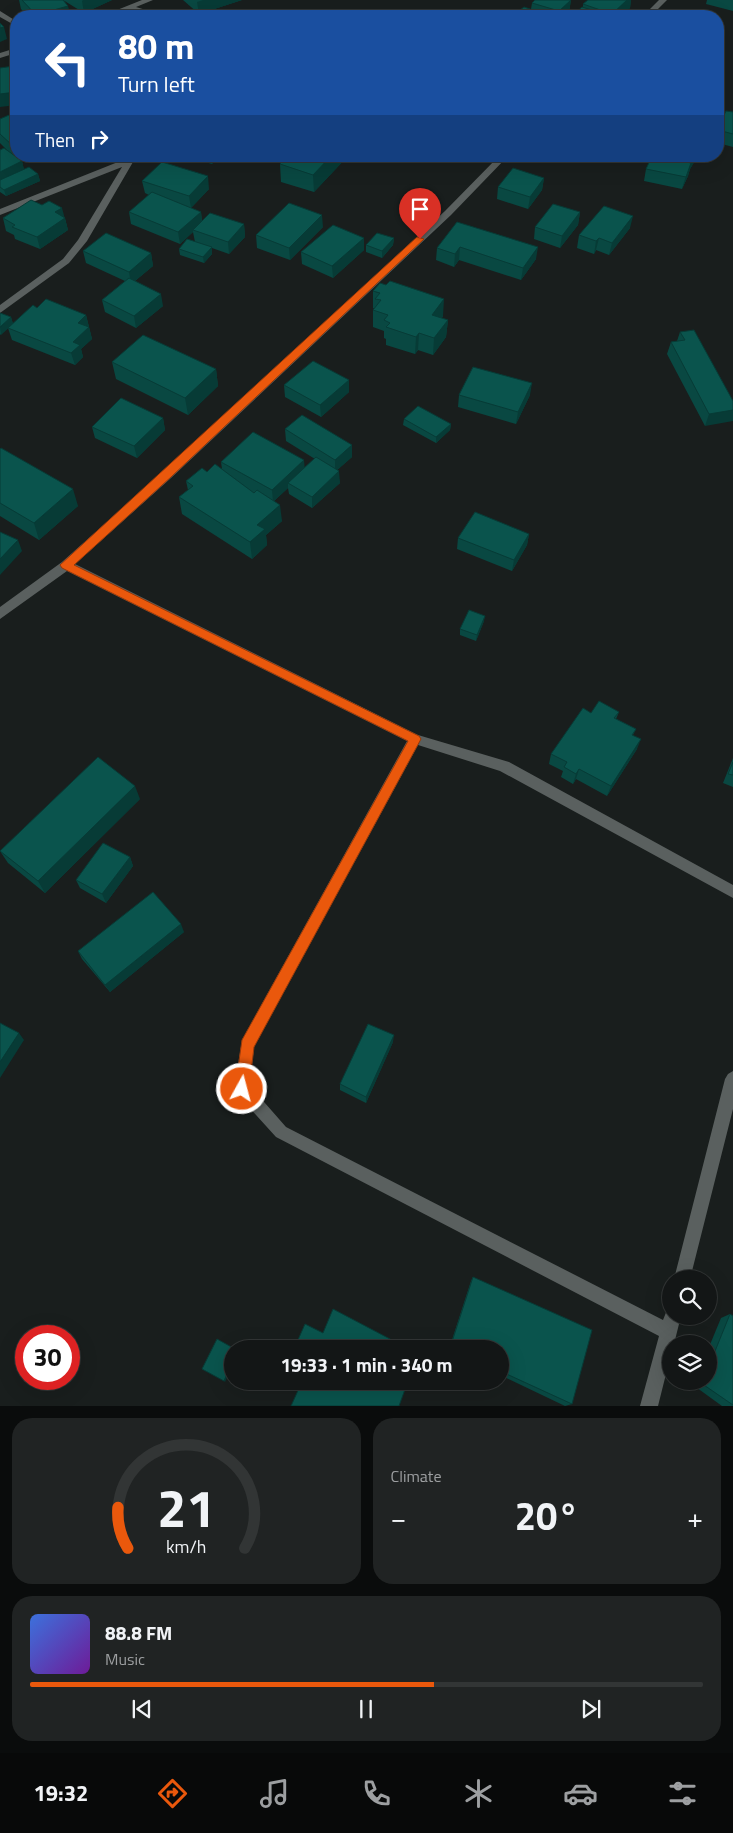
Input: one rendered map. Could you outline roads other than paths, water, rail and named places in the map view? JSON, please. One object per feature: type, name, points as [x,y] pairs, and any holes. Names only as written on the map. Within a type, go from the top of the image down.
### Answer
[{"type":"street","points":[[123,10],[149,0]]},
{"type":"street","points":[[129,8],[137,10]]},
{"type":"street","points":[[0,212],[129,162]]},
{"type":"street","points":[[0,310],[66,261],[82,241],[129,162]]},
{"type":"street","points":[[0,614],[27,592],[66,565],[167,475],[448,213],[498,162]]},
{"type":"street","points":[[66,565],[415,739],[504,766],[733,892]]},
{"type":"street","points":[[415,739],[247,1045],[242,1089],[282,1132],[662,1320]]},
{"type":"street","points":[[684,1270],[733,1079]]},
{"type":"street","points":[[649,1406],[671,1325]]}]
